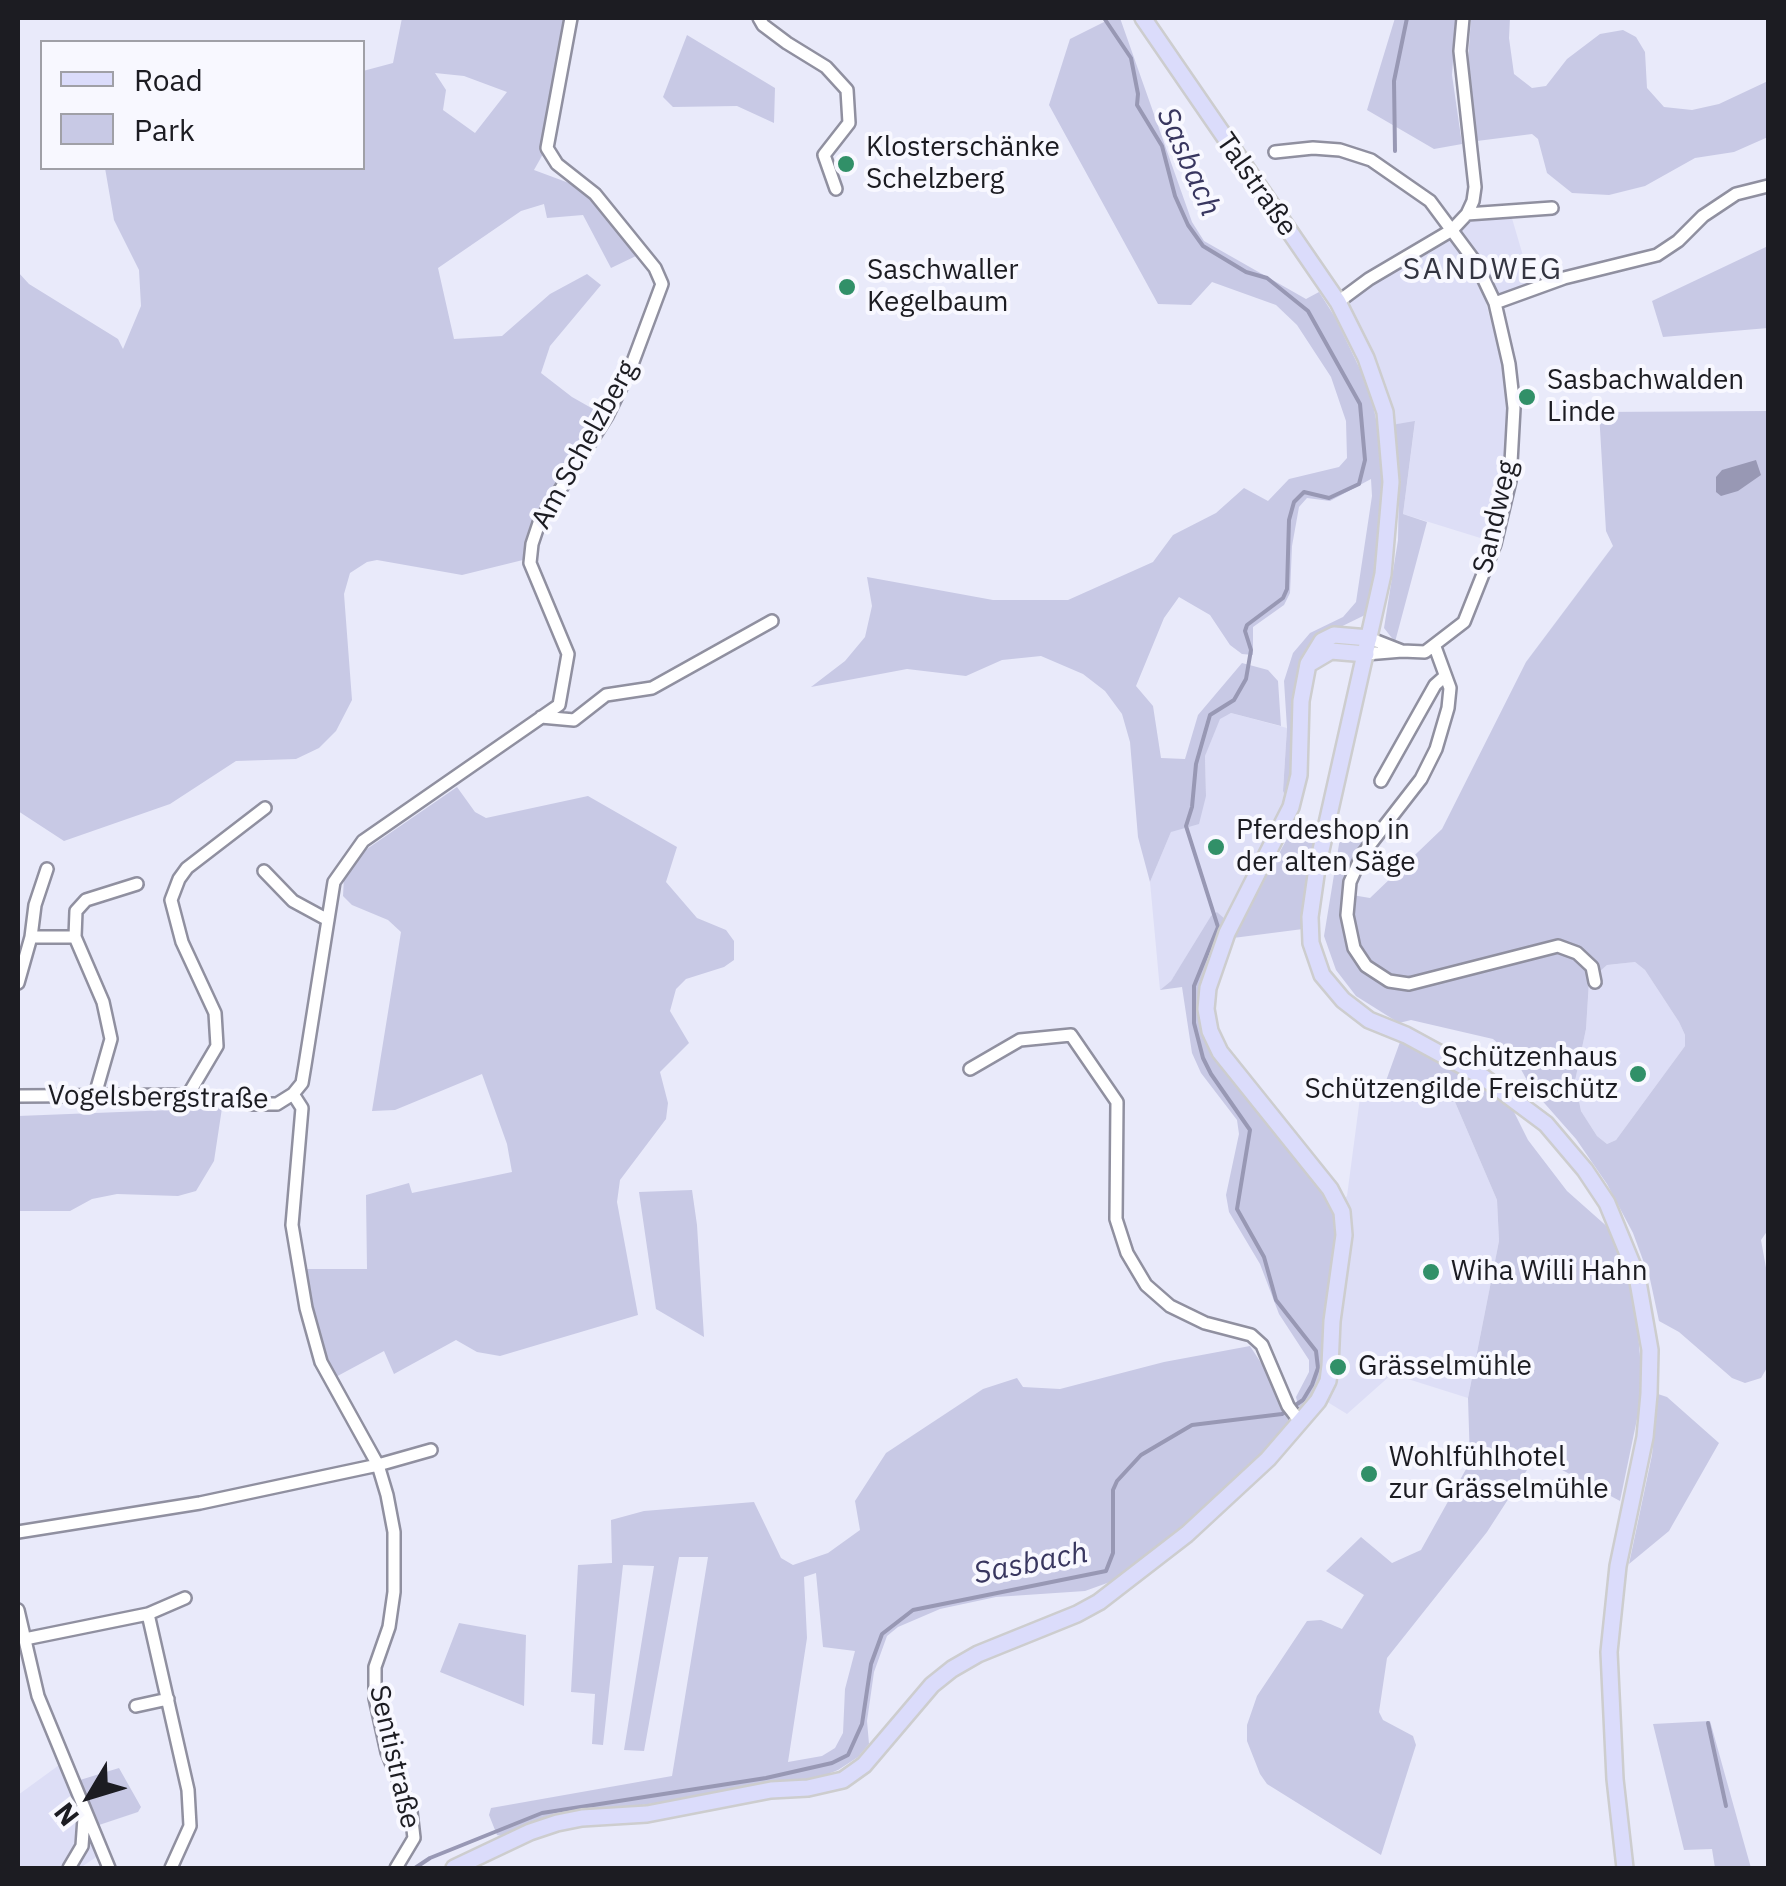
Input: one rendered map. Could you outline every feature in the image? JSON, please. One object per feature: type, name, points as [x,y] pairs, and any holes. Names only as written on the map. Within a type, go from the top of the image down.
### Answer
[{"type":"main road","name":"Talstraße","points":[[1142,18],[1338,302],[1366,358],[1384,412],[1392,482],[1385,559],[1317,868],[1310,917],[1311,943],[1322,975],[1343,1000],[1369,1020],[1406,1035],[1483,1077],[1528,1108],[1554,1132],[1607,1204],[1628,1246],[1643,1299],[1650,1350],[1645,1437],[1618,1566],[1610,1652],[1625,1868]]},
{"type":"main road","points":[[454,1868],[530,1832],[570,1820],[647,1814],[843,1780],[864,1765],[932,1685],[952,1669],[1099,1602],[1233,1495],[1294,1415],[1328,1381],[1344,1234],[1342,1212],[1330,1189],[1220,1052],[1210,1031],[1206,1009],[1208,988],[1227,933],[1290,808],[1299,775],[1301,701],[1308,664],[1330,652],[1368,646]]},
{"type":"street","name":"Am Schelzberg","points":[[541,717],[559,705],[568,654],[530,563],[539,523],[607,416],[631,367],[662,284],[655,268],[595,194],[558,164],[547,148],[571,18]]},
{"type":"street","points":[[759,18],[787,43],[826,66],[847,90],[850,123],[824,155],[836,189]]},
{"type":"street","points":[[1338,302],[1452,230],[1467,214],[1475,187],[1460,51],[1463,18]]},
{"type":"street","name":"Sandweg","points":[[1275,152],[1340,150],[1371,160],[1430,201],[1476,263],[1494,303],[1513,388],[1510,481],[1495,544],[1464,622],[1435,648]]},
{"type":"street","points":[[1494,303],[1564,278],[1657,254],[1678,242],[1703,216],[1736,194],[1768,186]]},
{"type":"street","points":[[1467,214],[1552,208]]},
{"type":"street","points":[[541,717],[574,720],[606,694],[652,688],[772,621]]},
{"type":"street","points":[[1368,646],[1425,652],[1435,648],[1450,688],[1436,749],[1421,779],[1362,855],[1350,882],[1347,915],[1354,948],[1366,966],[1389,982],[1409,984],[1558,946],[1578,952],[1592,967],[1595,982]]},
{"type":"street","points":[[1381,782],[1435,685],[1444,677]]},
{"type":"street","name":"Vogelsbergstraße","points":[[18,1096],[188,1095],[277,1104],[293,1094],[302,1083],[306,1065],[334,882],[364,841],[541,717]]},
{"type":"street","points":[[188,1095],[217,1046],[215,1013],[182,942],[171,900],[188,868],[265,808]]},
{"type":"street","points":[[18,982],[47,869]]},
{"type":"street","points":[[264,871],[292,902],[328,920]]},
{"type":"street","points":[[95,1095],[111,1039],[103,1002],[75,937],[76,911],[86,900],[137,884]]},
{"type":"street","points":[[31,938],[75,937]]},
{"type":"street","points":[[970,1069],[1020,1040],[1071,1035],[1117,1102],[1116,1219],[1127,1253],[1146,1284],[1170,1306],[1205,1323],[1251,1335],[1262,1345],[1294,1415]]},
{"type":"street","name":"Sentistraße","points":[[293,1094],[302,1108],[292,1226],[306,1308],[320,1362],[378,1466],[394,1532],[394,1592],[389,1627],[375,1667],[375,1698],[386,1752],[412,1812],[414,1838],[396,1868]]},
{"type":"street","points":[[18,1532],[121,1518],[378,1466],[431,1450]]},
{"type":"street","points":[[25,1639],[148,1614],[185,1598]]},
{"type":"street","points":[[18,1610],[38,1696],[109,1868]]},
{"type":"street","points":[[148,1614],[188,1790],[190,1826],[171,1868]]},
{"type":"street","points":[[136,1706],[168,1698]]},
{"type":"street","points":[[70,1868],[85,1836],[84,1809]]},
{"type":"shaded area","points":[[1511,215],[1531,283],[1486,303],[1503,366],[1507,422],[1505,480],[1490,541],[1403,514],[1415,422],[1391,425],[1343,296],[1468,220]]},
{"type":"shaded area","points":[[1756,460],[1761,475],[1738,491],[1721,496],[1716,492],[1716,477],[1722,470]]},
{"type":"shaded area","points":[[1231,713],[1287,728],[1283,791],[1287,800],[1244,888],[1224,918],[1217,912],[1171,981],[1160,990],[1150,882],[1171,832],[1206,796],[1205,756],[1212,731],[1220,718]]},
{"type":"shaded area","points":[[1635,962],[1645,970],[1679,1022],[1685,1046],[1616,1140],[1607,1144],[1581,1111],[1575,1081],[1586,1029],[1589,981],[1607,965]]},
{"type":"shaded area","points":[[1361,1090],[1455,1102],[1497,1200],[1499,1241],[1468,1398],[1392,1374],[1347,1414],[1316,1395],[1335,1207],[1347,1196]]},
{"type":"shaded area","points":[[66,1760],[80,1780],[108,1849],[80,1868],[18,1868],[18,1795]]},
{"type":"green space","points":[[402,18],[566,18],[543,154],[534,170],[577,186],[596,203],[636,256],[611,268],[583,215],[547,218],[544,204],[521,211],[438,268],[454,339],[502,336],[550,294],[587,274],[601,285],[550,346],[541,373],[609,418],[532,526],[527,559],[462,575],[377,560],[350,573],[344,594],[352,700],[336,731],[319,748],[296,759],[236,761],[170,804],[64,841],[18,811],[18,272],[29,284],[118,339],[123,349],[141,306],[139,270],[114,220],[105,170],[365,170],[365,70],[393,63]],"holes":[[[435,73],[464,76],[507,92],[475,133],[443,110],[446,90]]]},
{"type":"green space","points":[[1112,18],[1120,18],[1192,222],[1204,241],[1306,299],[1319,292],[1370,390],[1383,453],[1385,506],[1377,567],[1365,615],[1322,636],[1308,648],[1298,668],[1297,751],[1287,800],[1283,791],[1287,728],[1284,681],[1293,653],[1310,633],[1343,617],[1356,602],[1372,496],[1371,479],[1330,501],[1307,498],[1299,507],[1290,593],[1284,605],[1253,627],[1253,655],[1242,654],[1230,645],[1210,615],[1179,597],[1164,618],[1136,686],[1153,706],[1161,758],[1185,759],[1198,715],[1242,663],[1268,670],[1278,681],[1281,726],[1231,713],[1220,719],[1205,756],[1206,796],[1199,824],[1171,832],[1150,882],[1138,837],[1130,742],[1122,714],[1105,691],[1083,674],[1041,656],[1002,660],[966,676],[907,669],[811,687],[845,661],[865,637],[872,606],[867,577],[993,600],[1068,600],[1153,562],[1173,535],[1216,513],[1244,488],[1268,501],[1289,479],[1339,467],[1347,458],[1346,421],[1331,377],[1297,325],[1276,305],[1212,282],[1191,305],[1158,304],[1049,105],[1070,39]]},
{"type":"green space","points":[[1395,18],[1456,18],[1452,75],[1462,144],[1434,149],[1367,110]]},
{"type":"green space","points":[[1471,18],[1510,18],[1514,74],[1532,88],[1546,86],[1567,59],[1600,34],[1623,30],[1636,37],[1645,52],[1647,88],[1664,107],[1692,110],[1719,104],[1768,81],[1768,137],[1734,152],[1695,158],[1645,186],[1609,195],[1572,193],[1547,173],[1538,139],[1532,134],[1477,141],[1467,76]]},
{"type":"green space","points":[[687,35],[775,88],[774,123],[737,106],[673,107],[663,97]]},
{"type":"green space","points":[[1768,246],[1768,328],[1663,337],[1652,301]]},
{"type":"green space","points":[[1768,411],[1768,1230],[1761,1240],[1768,1279],[1768,1366],[1761,1378],[1745,1383],[1732,1378],[1679,1332],[1659,1321],[1650,1279],[1633,1233],[1607,1184],[1576,1139],[1531,1088],[1515,1058],[1493,1039],[1411,1020],[1399,1023],[1356,996],[1336,970],[1324,936],[1341,832],[1351,822],[1363,843],[1346,894],[1370,898],[1442,829],[1526,662],[1613,546],[1606,531],[1599,412]],"holes":[[[1635,962],[1645,970],[1679,1022],[1685,1046],[1616,1140],[1607,1144],[1581,1111],[1575,1081],[1586,1029],[1589,981],[1607,965]]]},
{"type":"green space","points":[[1415,421],[1403,514],[1427,522],[1395,642],[1384,628],[1398,540],[1399,485],[1391,425]]},
{"type":"green space","points":[[457,787],[475,812],[486,818],[588,796],[677,847],[666,882],[697,918],[726,930],[734,941],[734,960],[686,979],[676,989],[670,1011],[689,1043],[660,1072],[668,1103],[666,1119],[620,1180],[617,1202],[638,1315],[500,1356],[477,1352],[456,1340],[394,1374],[384,1351],[332,1379],[320,1349],[301,1269],[367,1269],[366,1195],[409,1183],[412,1193],[512,1172],[507,1144],[482,1074],[395,1110],[372,1111],[401,932],[388,920],[352,905],[343,896],[344,877],[361,853]]},
{"type":"green space","points":[[1295,824],[1318,829],[1304,897],[1303,929],[1233,938]]},
{"type":"green space","points":[[1217,912],[1224,918],[1202,980],[1214,1056],[1335,1207],[1339,1233],[1323,1375],[1316,1395],[1303,1411],[1296,1397],[1309,1372],[1309,1360],[1279,1314],[1260,1264],[1229,1212],[1226,1195],[1239,1134],[1237,1120],[1201,1073],[1192,1053],[1182,987],[1160,990],[1171,981]]},
{"type":"green space","points":[[1400,1042],[1483,1085],[1512,1108],[1528,1140],[1567,1191],[1611,1230],[1628,1271],[1636,1310],[1643,1390],[1620,1501],[1536,1456],[1487,1532],[1387,1658],[1379,1712],[1383,1720],[1413,1736],[1416,1745],[1381,1855],[1267,1784],[1247,1741],[1247,1725],[1257,1696],[1307,1621],[1321,1620],[1342,1629],[1364,1595],[1326,1571],[1361,1537],[1392,1563],[1421,1550],[1470,1462],[1468,1398],[1499,1241],[1497,1200],[1455,1102],[1382,1092]]},
{"type":"green space","points":[[222,1108],[214,1161],[196,1191],[178,1196],[117,1194],[92,1199],[70,1211],[18,1211],[18,1116]]},
{"type":"green space","points":[[692,1190],[704,1337],[656,1309],[639,1192]]},
{"type":"green space","points":[[1250,1346],[1265,1369],[1281,1408],[1293,1423],[1275,1446],[1182,1531],[1110,1582],[1085,1591],[996,1597],[940,1609],[898,1627],[887,1636],[874,1672],[867,1721],[869,1744],[838,1770],[813,1780],[553,1818],[497,1835],[489,1815],[491,1808],[672,1776],[708,1557],[679,1557],[644,1751],[624,1750],[654,1566],[623,1565],[603,1745],[592,1744],[595,1694],[571,1692],[578,1565],[612,1563],[611,1520],[644,1511],[754,1502],[781,1558],[793,1565],[828,1553],[860,1530],[855,1501],[886,1453],[983,1389],[1017,1378],[1023,1387],[1060,1389],[1164,1362]],"holes":[[[816,1573],[823,1647],[855,1651],[845,1689],[843,1733],[835,1748],[822,1756],[788,1762],[807,1638],[804,1577]]]},
{"type":"green space","points":[[1658,1394],[1667,1397],[1719,1443],[1669,1531],[1629,1564],[1652,1455]]},
{"type":"green space","points":[[459,1623],[526,1635],[524,1706],[440,1672]]},
{"type":"green space","points":[[1710,1721],[1751,1868],[1715,1868],[1712,1849],[1684,1850],[1653,1724]]},
{"type":"green space","points":[[119,1768],[141,1807],[138,1812],[99,1825],[80,1780]]},
{"type":"waterway","name":"Sasbach","points":[[415,1868],[430,1858],[542,1813],[766,1778],[832,1763],[848,1755],[862,1724],[871,1664],[882,1634],[913,1610],[1106,1571],[1113,1553],[1113,1490],[1141,1455],[1192,1425],[1282,1414],[1303,1400],[1312,1385],[1318,1368],[1316,1351],[1276,1300],[1264,1257],[1237,1209],[1250,1130],[1211,1074],[1194,1023],[1194,986],[1218,927],[1186,826],[1196,764],[1210,715],[1234,700],[1246,679],[1251,650],[1247,625],[1283,598],[1287,589],[1289,520],[1294,502],[1304,492],[1329,498],[1359,484],[1365,460],[1360,404],[1308,311],[1267,278],[1246,272],[1203,246],[1188,225],[1175,196],[1162,146],[1137,105],[1131,58],[1104,18]]},
{"type":"waterway","points":[[1395,151],[1394,81],[1407,18]]},
{"type":"waterway","points":[[1708,1723],[1726,1806]]},
{"type":"place","name":"Klosterschänke Schelzberg","points":[[846,164]]},
{"type":"place","name":"Saschwaller Kegelbaum","points":[[847,287]]},
{"type":"place","name":"Sasbachwalden Linde","points":[[1527,397]]},
{"type":"place","name":"Pferdeshop in der alten Säge","points":[[1216,847]]},
{"type":"place","name":"Schützenhaus Schützengilde Freischütz","points":[[1638,1074]]},
{"type":"place","name":"Wiha Willi Hahn","points":[[1431,1272]]},
{"type":"place","name":"Grässelmühle","points":[[1338,1367]]},
{"type":"place","name":"Wohlfühlhotel zur Grässelmühle","points":[[1369,1474]]},
{"type":"district","name":"SANDWEG","points":[[1483,270]]}]
